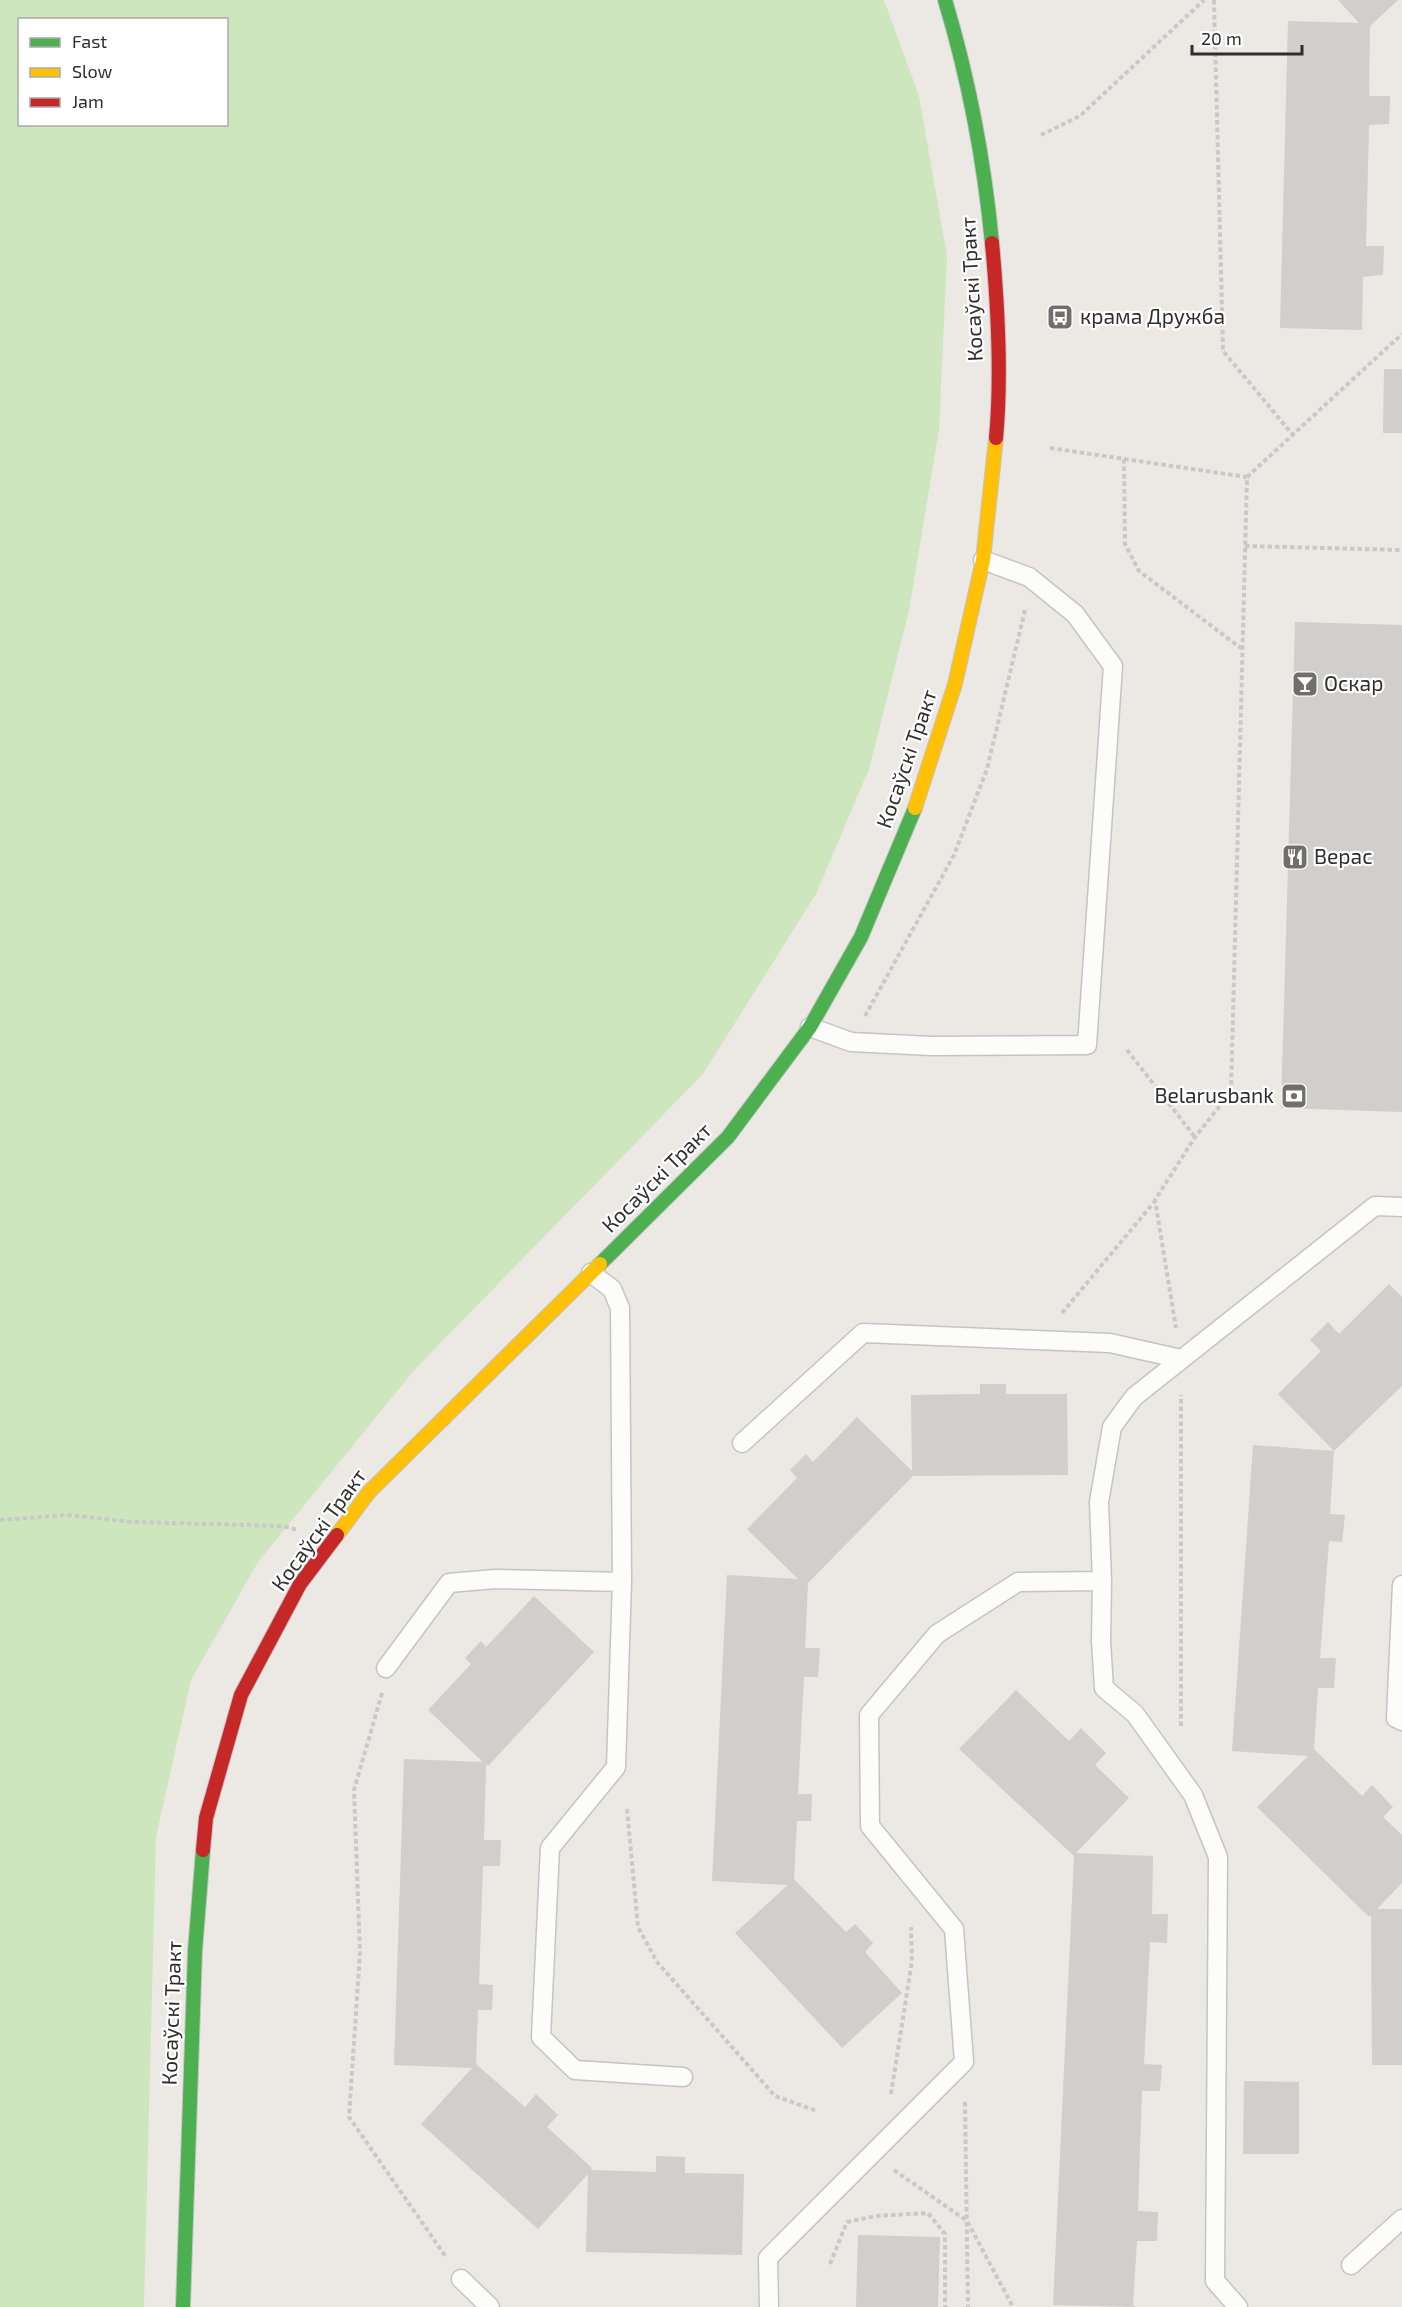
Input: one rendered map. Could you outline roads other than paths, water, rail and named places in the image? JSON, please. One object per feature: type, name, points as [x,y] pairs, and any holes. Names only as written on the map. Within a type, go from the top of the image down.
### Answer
[{"type":"main road","name":"Косаўскі Тракт","points":[[183,2307],[195,1951],[205,1829],[241,1695],[300,1584],[369,1492],[728,1137],[810,1028],[861,937],[924,787],[955,684],[983,560],[998,414],[996,285],[985,168],[965,67],[945,0]]},
{"type":"lane","points":[[810,1028],[851,1042],[932,1046],[1087,1045],[1113,666],[1075,614],[1029,578],[983,560]]},
{"type":"lane","points":[[1238,2307],[1215,2281],[1218,1857],[1193,1795],[1135,1714],[1104,1688],[1101,1641],[1100,1502],[1112,1427],[1134,1396],[1375,1206],[1402,1207]]},
{"type":"lane","points":[[591,1273],[612,1289],[620,1308],[622,1582],[616,1767],[550,1848],[541,2037],[575,2070],[683,2077]]},
{"type":"lane","points":[[742,1443],[863,1333],[1110,1343],[1181,1359]]},
{"type":"lane","points":[[386,1668],[449,1583],[495,1579],[622,1582]]},
{"type":"lane","points":[[769,2307],[768,2258],[964,2062],[954,1929],[870,1826],[869,1715],[937,1634],[1018,1582],[1102,1581]]},
{"type":"lane","points":[[1402,1585],[1396,1718],[1402,1721]]},
{"type":"lane","points":[[1351,2265],[1402,2219]]},
{"type":"lane","points":[[461,2279],[490,2307]]},
{"type":"place","name":"крама Дружба","points":[[1060,317]]},
{"type":"place","name":"Оскар","points":[[1305,684]]},
{"type":"place","name":"Верас","points":[[1295,857]]},
{"type":"place","name":"Belarusbank","points":[[1294,1096]]}]
